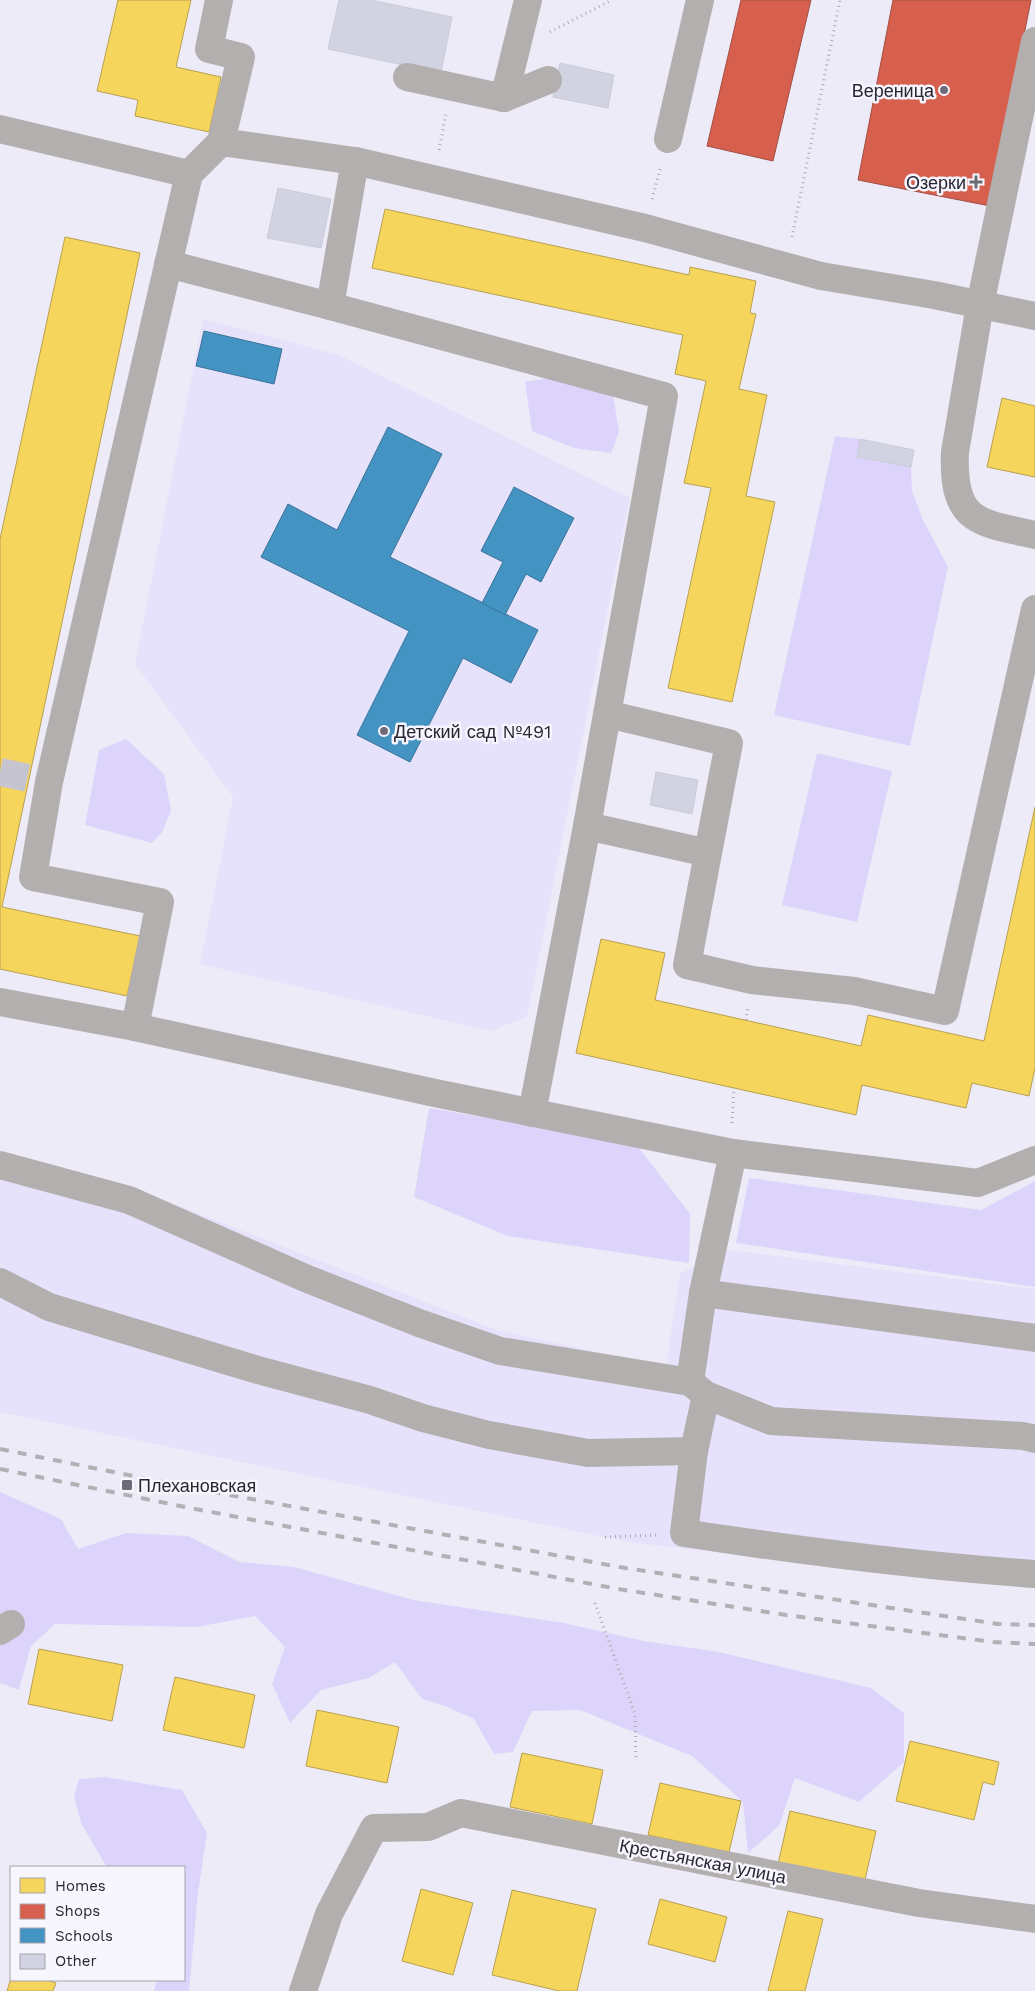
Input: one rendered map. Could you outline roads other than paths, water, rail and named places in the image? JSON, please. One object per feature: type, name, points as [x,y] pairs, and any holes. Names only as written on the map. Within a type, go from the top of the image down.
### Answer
[{"type":"street","points":[[135,1026],[160,902],[32,877],[38,780],[189,174],[222,142],[241,57],[209,49],[220,0]]},
{"type":"street","points":[[504,98],[528,0]]},
{"type":"street","points":[[668,139],[700,0]]},
{"type":"street","points":[[1035,41],[980,304],[955,452],[954,475],[967,513],[985,524],[1035,535]]},
{"type":"street","points":[[407,77],[504,98],[548,80]]},
{"type":"street","points":[[0,129],[189,174]]},
{"type":"street","points":[[222,142],[355,161],[644,228],[821,276],[980,304],[1035,316]]},
{"type":"street","points":[[330,306],[355,161]]},
{"type":"street","points":[[168,264],[664,396],[587,826],[532,1113]]},
{"type":"street","points":[[607,714],[729,743],[687,965],[752,980],[854,991],[944,1011],[1035,610]]},
{"type":"street","points":[[587,826],[708,853]]},
{"type":"street","points":[[0,1002],[135,1026],[532,1113],[733,1153],[978,1183],[1035,1160]]},
{"type":"street","points":[[733,1153],[703,1293],[694,1451],[684,1533],[780,1548],[959,1569],[1035,1574]]},
{"type":"street","points":[[0,1165],[129,1200],[305,1278],[500,1351],[698,1389],[771,1421],[1023,1436],[1035,1439]]},
{"type":"street","points":[[0,1282],[49,1307],[258,1370],[370,1400],[423,1418],[490,1435],[588,1453],[694,1451]]},
{"type":"street","points":[[703,1293],[1035,1338]]},
{"type":"street","name":"Крестьянская улица","points":[[303,1991],[329,1914],[374,1828],[428,1827],[461,1813],[919,1903],[1035,1919]]},
{"type":"tunnel","points":[[0,772],[28,778]]},
{"type":"railway","points":[[0,1449],[192,1488],[625,1568],[998,1624],[1035,1625]]},
{"type":"railway","points":[[0,1469],[190,1508],[618,1589],[786,1615],[993,1642],[1035,1644]]},
{"type":"place","name":"Вереница","points":[[944,90]]},
{"type":"place","name":"Озерки","points":[[976,182]]},
{"type":"place","name":"Детский сад №491","points":[[384,731]]},
{"type":"place","name":"Плехановская","points":[[127,1485]]}]
